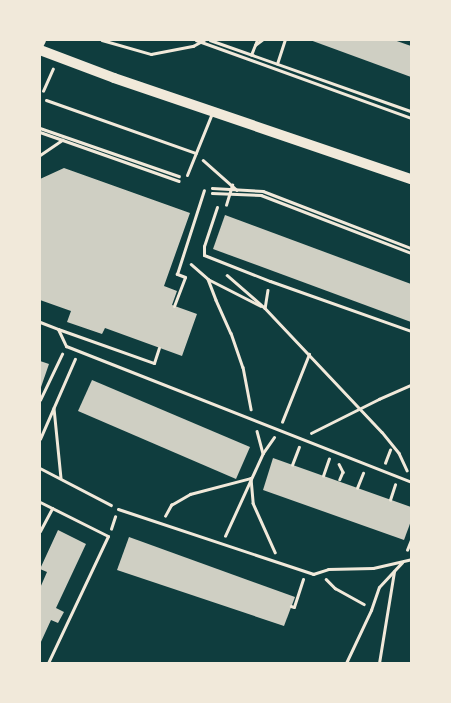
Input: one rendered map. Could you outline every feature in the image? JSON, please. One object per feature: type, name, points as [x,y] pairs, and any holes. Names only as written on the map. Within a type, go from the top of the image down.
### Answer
[{"type":"main road","points":[[40,50],[114,78],[411,179]]},
{"type":"street","points":[[40,44],[42,40]]},
{"type":"lane","points":[[46,100],[196,153]]},
{"type":"lane","points":[[187,175],[213,111]]},
{"type":"lane","points":[[174,306],[185,277],[177,274],[204,190]]},
{"type":"lane","points":[[217,207],[204,246],[204,255],[270,281],[411,331]]},
{"type":"lane","points":[[40,322],[154,363],[160,348]]},
{"type":"lane","points":[[58,329],[66,346],[411,482]]},
{"type":"lane","points":[[40,502],[108,536],[48,663]]},
{"type":"lane","points":[[40,531],[52,508]]},
{"type":"lane","points":[[118,509],[313,574],[328,568],[373,568],[411,559]]},
{"type":"lane","points":[[346,663],[371,610],[379,587],[402,562]]},
{"type":"lane","points":[[379,663],[394,570]]},
{"type":"path","points":[[102,40],[151,54],[193,46],[202,41]]},
{"type":"path","points":[[196,40],[411,118]]},
{"type":"path","points":[[210,40],[411,111]]},
{"type":"path","points":[[251,55],[257,40]]},
{"type":"path","points":[[255,45],[262,40]]},
{"type":"path","points":[[277,64],[285,40]]},
{"type":"path","points":[[40,128],[183,178]]},
{"type":"path","points":[[40,132],[182,182]]},
{"type":"path","points":[[40,155],[63,140]]},
{"type":"path","points":[[196,153],[242,194]]},
{"type":"path","points":[[209,187],[263,191],[411,248]]},
{"type":"path","points":[[204,190],[213,193],[261,195],[411,253]]},
{"type":"path","points":[[183,257],[208,279],[265,308]]},
{"type":"path","points":[[226,274],[265,308],[309,354],[358,409],[382,432],[400,453],[409,474]]},
{"type":"path","points":[[208,279],[231,333],[243,367],[254,420],[263,453]]},
{"type":"path","points":[[265,308],[270,281]]},
{"type":"path","points":[[40,400],[63,351]]},
{"type":"path","points":[[40,439],[78,351]]},
{"type":"path","points":[[221,544],[263,453],[278,429],[309,354]]},
{"type":"path","points":[[292,464],[301,439],[358,409],[411,385]]},
{"type":"path","points":[[54,408],[61,478]]},
{"type":"path","points":[[386,459],[390,450]]},
{"type":"path","points":[[323,476],[332,451]]},
{"type":"path","points":[[357,488],[366,465]]},
{"type":"path","points":[[40,468],[118,509],[108,536]]},
{"type":"path","points":[[390,500],[398,477]]},
{"type":"path","points":[[161,523],[171,505],[190,494],[251,478]]},
{"type":"path","points":[[251,478],[253,503],[281,564]]},
{"type":"path","points":[[291,606],[294,607],[305,571]]},
{"type":"path","points":[[313,574],[322,576],[335,588],[367,605],[371,610]]},
{"type":"building","points":[[310,40],[394,40],[411,46],[411,77]]},
{"type":"building","points":[[64,168],[190,213],[164,286],[177,291],[172,305],[197,314],[182,356],[105,328],[102,334],[67,322],[71,311],[40,300],[40,179]]},
{"type":"building","points":[[225,215],[411,284],[411,322],[213,249]]},
{"type":"building","points":[[40,361],[49,364],[40,390]]},
{"type":"building","points":[[92,380],[250,447],[236,479],[78,411]]},
{"type":"building","points":[[273,458],[411,507],[411,521],[404,540],[263,490]]},
{"type":"building","points":[[58,530],[86,544],[56,608],[64,612],[58,623],[51,620],[40,644],[40,588],[47,572],[40,569]]},
{"type":"building","points":[[129,537],[295,597],[284,626],[117,570]]}]
